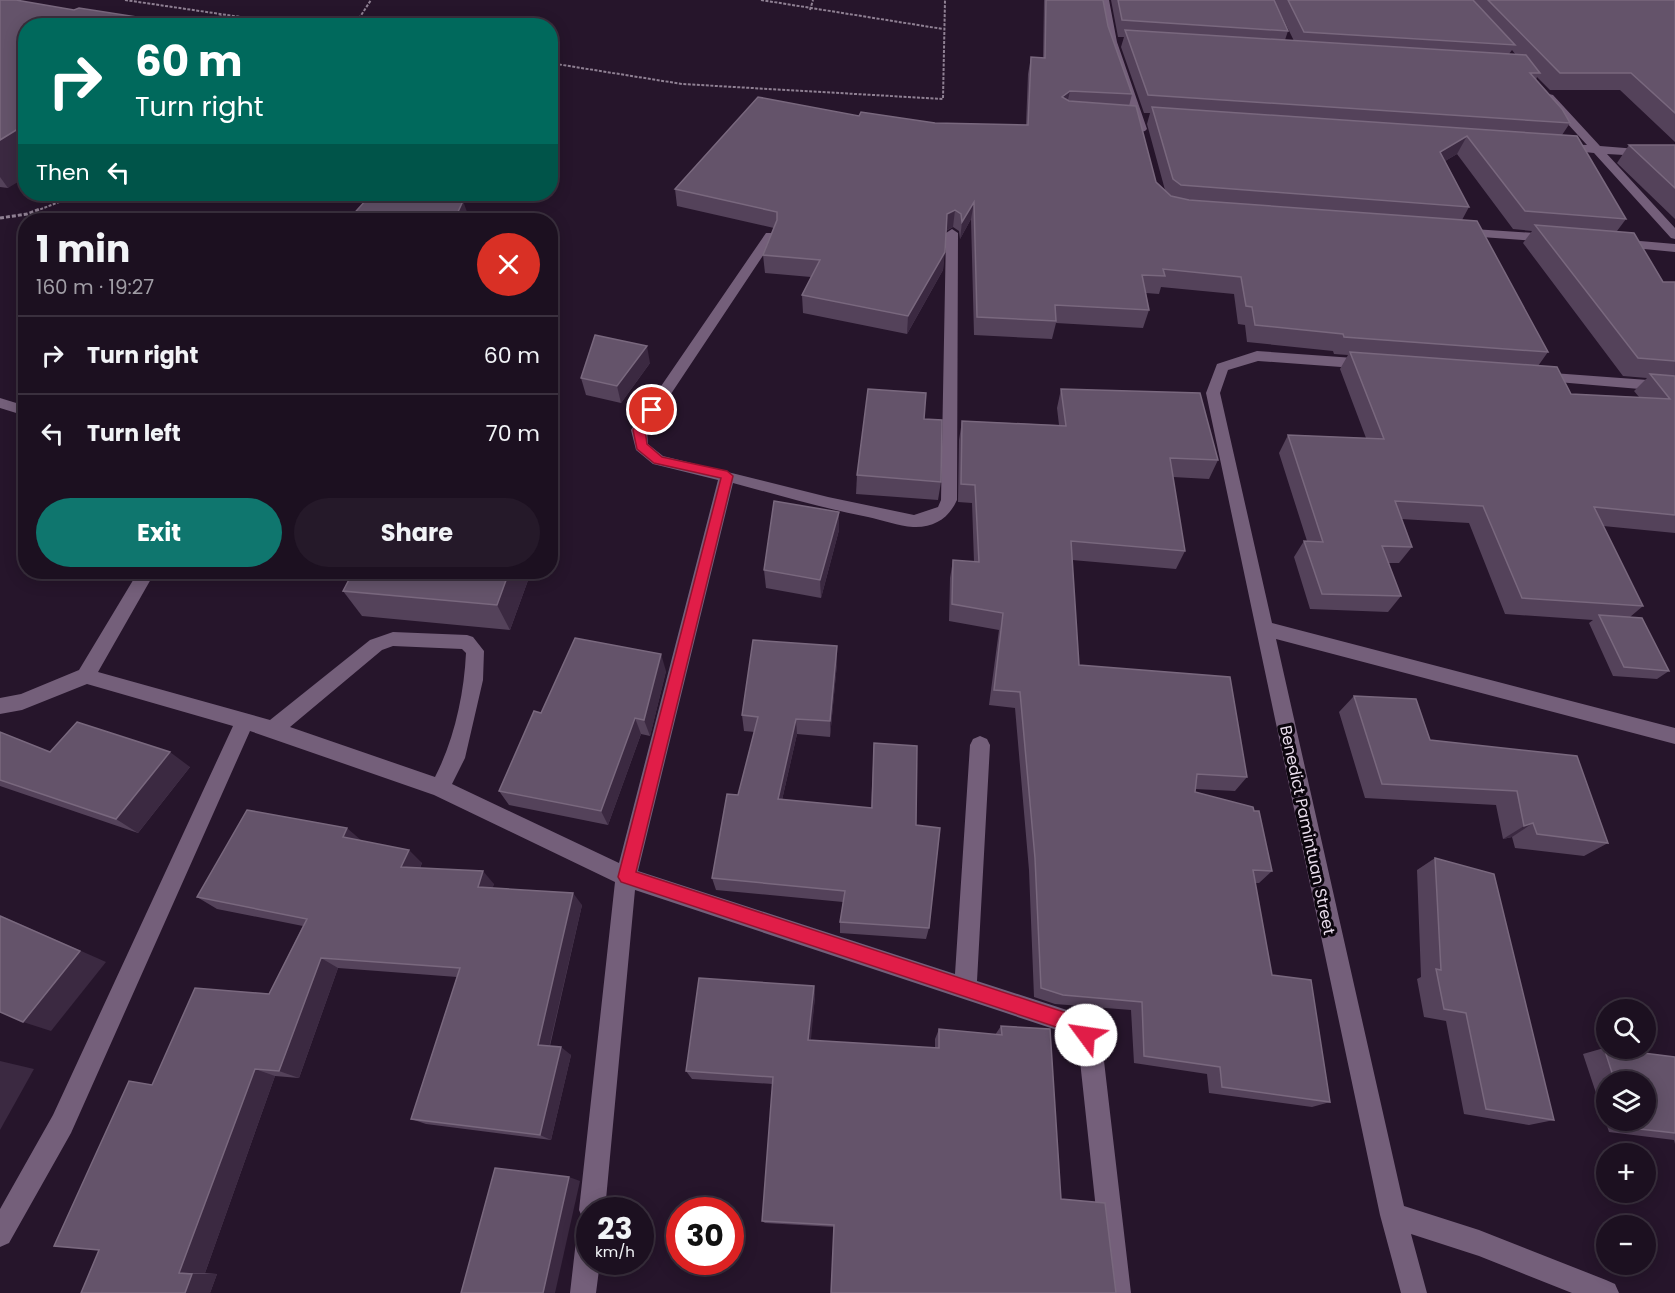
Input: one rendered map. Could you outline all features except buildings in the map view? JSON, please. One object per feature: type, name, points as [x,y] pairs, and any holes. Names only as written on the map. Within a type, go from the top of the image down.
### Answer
[{"type":"street","points":[[1104,0],[1143,138]]},
{"type":"street","points":[[1537,85],[1675,235]]},
{"type":"street","points":[[1551,146],[1675,155]]},
{"type":"street","points":[[1441,230],[1570,240]]},
{"type":"street","points":[[770,236],[639,430],[641,446],[658,460],[828,503],[914,521],[930,518],[944,511],[949,501],[952,233]]},
{"type":"street","points":[[1605,243],[1675,248]]},
{"type":"street","name":"Benedict Pamintuan Street","points":[[1389,365],[1257,356],[1222,367],[1213,393],[1393,1215],[1414,1293]]},
{"type":"street","points":[[1520,375],[1675,387]]},
{"type":"street","points":[[0,404],[18,409]]},
{"type":"street","points":[[593,1197],[626,877],[727,476]]},
{"type":"street","points":[[0,706],[22,702],[86,676],[142,579]]},
{"type":"street","points":[[1263,628],[1675,736]]},
{"type":"street","points":[[273,729],[376,645],[393,639],[467,642],[475,651],[474,680],[455,758],[440,788]]},
{"type":"street","points":[[86,676],[244,723],[273,729],[440,788],[626,877],[1070,1023],[1086,1035],[1092,1061],[1118,1293]]},
{"type":"street","points":[[0,1234],[62,1124],[244,723]]},
{"type":"street","points":[[965,988],[980,744]]},
{"type":"street","points":[[1393,1215],[1479,1244],[1606,1293]]},
{"type":"street","points":[[583,1293],[585,1275]]},
{"type":"path","points":[[124,0],[248,18]]},
{"type":"path","points":[[359,18],[371,0]]},
{"type":"path","points":[[761,0],[944,29]]},
{"type":"path","points":[[810,9],[813,0]]},
{"type":"path","points":[[558,64],[682,84],[943,99],[945,0]]},
{"type":"path","points":[[210,18],[228,15]]},
{"type":"path","points":[[30,213],[61,201]]},
{"type":"path","points":[[0,218],[18,215]]},
{"type":"route","points":[[652,410],[639,430],[641,446],[658,460],[727,476],[626,877],[1070,1023],[1086,1035]]}]
